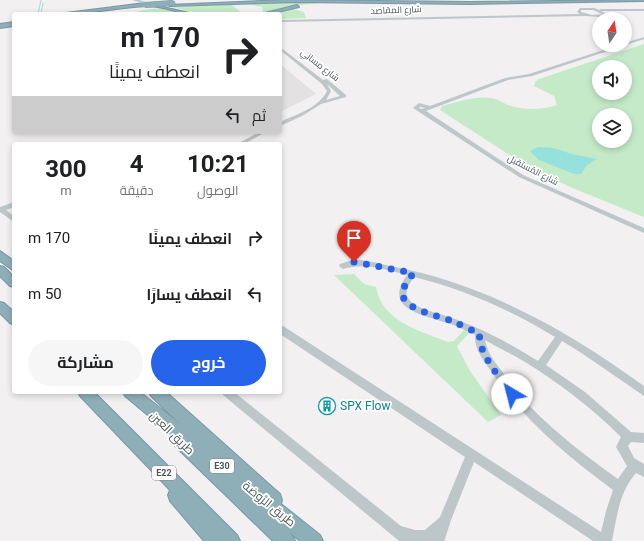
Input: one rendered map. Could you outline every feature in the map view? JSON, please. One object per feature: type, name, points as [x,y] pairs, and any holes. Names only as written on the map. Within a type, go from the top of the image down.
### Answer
[{"type":"highway","points":[[128,0],[183,12]]},
{"type":"highway","points":[[140,0],[153,6],[188,12]]},
{"type":"highway","points":[[404,0],[644,0]]},
{"type":"highway","points":[[271,12],[316,3],[561,1],[574,4],[580,10]]},
{"type":"highway","points":[[585,1],[582,5],[590,9]]},
{"type":"highway","points":[[98,12],[183,2],[195,4],[225,2]]},
{"type":"highway","points":[[80,12],[144,5],[225,2],[413,3]]},
{"type":"highway","points":[[240,2],[260,8],[259,12]]},
{"type":"highway","points":[[76,12],[95,8],[105,3]]},
{"type":"highway","points":[[133,12],[153,6]]},
{"type":"highway","points":[[0,24],[12,22]]},
{"type":"highway","points":[[0,24],[12,22]]},
{"type":"highway","points":[[0,255],[12,265]]},
{"type":"highway","points":[[0,270],[12,281]]},
{"type":"highway","points":[[0,306],[12,318]]},
{"type":"highway","name":"E22","points":[[87,394],[230,541]]},
{"type":"highway","name":"طريق العين","points":[[132,394],[286,541]]},
{"type":"highway","name":"طريق الرَّوضة","points":[[132,394],[314,541]]},
{"type":"highway","points":[[158,394],[319,541]]},
{"type":"highway","points":[[97,404],[216,541]]},
{"type":"main road","points":[[134,0],[153,6]]},
{"type":"street","name":"شارع المقاصد","points":[[282,20],[590,9],[598,10]]},
{"type":"street","points":[[580,10],[584,15]]},
{"type":"street","points":[[598,10],[644,11]]},
{"type":"street","points":[[598,10],[602,12]]},
{"type":"street","points":[[631,12],[644,11]]},
{"type":"street","name":"شارع المقاصد","points":[[282,20],[592,16]]},
{"type":"street","points":[[632,42],[644,38]]},
{"type":"street","name":"شارع مِسانِي","points":[[282,46],[324,83],[328,89],[328,95],[316,105]]},
{"type":"street","name":"شارع مِسانِي","points":[[282,49],[344,96],[316,105],[282,123]]},
{"type":"street","points":[[428,108],[507,79],[530,75],[602,52]]},
{"type":"street","points":[[324,83],[332,89],[331,96],[341,98]]},
{"type":"street","name":"شارع المُستقبل","points":[[428,108],[515,168],[644,226]]},
{"type":"street","name":"شارع المُستقبل","points":[[428,108],[521,176],[644,231]]},
{"type":"street","points":[[244,142],[259,134]]},
{"type":"street","points":[[0,209],[12,205]]},
{"type":"street","points":[[0,209],[12,218]]},
{"type":"street","points":[[342,266],[350,263],[359,263],[413,273],[484,298],[519,313],[561,336],[607,365],[644,392]]},
{"type":"street","points":[[413,273],[403,289],[403,298],[406,302],[419,310],[453,321],[480,334],[539,367],[587,400],[629,437],[644,438]]},
{"type":"street","points":[[282,330],[605,541],[619,487],[626,475],[640,468],[623,452],[623,442],[629,437]]},
{"type":"street","points":[[480,334],[480,343],[488,359],[503,382],[522,406],[559,441],[619,487]]},
{"type":"street","points":[[539,367],[561,336]]},
{"type":"street","points":[[229,394],[409,541]]},
{"type":"street","points":[[434,541],[440,535],[472,454]]},
{"type":"street","points":[[395,528],[412,536],[426,537],[434,533],[445,520]]},
{"type":"shaded area","points":[[282,66],[316,94],[282,111]]},
{"type":"green space","points":[[326,2],[284,7],[266,12],[262,12],[263,11],[262,7],[242,3]]},
{"type":"green space","points":[[231,4],[241,12],[194,12],[171,7]]},
{"type":"green space","points":[[161,8],[179,12],[138,12]]},
{"type":"green space","points":[[293,9],[304,12],[306,18],[282,19],[282,12],[275,12]]},
{"type":"green space","points":[[644,44],[644,217],[570,187],[528,167],[440,110],[442,106],[478,98],[494,99],[511,106],[522,108],[540,109],[557,105],[554,96],[534,86],[535,82],[539,79],[592,61],[592,100],[632,100],[632,60],[596,60],[620,52],[632,52],[632,48]]},
{"type":"green space","points":[[354,274],[364,284],[376,287],[379,299],[385,308],[403,323],[414,329],[448,342],[454,341],[465,329],[470,332],[457,346],[470,371],[501,415],[488,422],[334,275]]},
{"type":"water","points":[[538,147],[554,148],[572,154],[597,159],[587,165],[581,174],[574,174],[539,160],[530,151]]},
{"type":"waterway","points":[[38,12],[41,0]]},
{"type":"waterway","points":[[41,12],[43,3]]},
{"type":"place","name":"SPX Flow","points":[[327,406]]},
{"type":"route","points":[[354,262],[413,273],[404,286],[402,292],[403,298],[406,302],[419,310],[453,321],[480,334],[482,349],[495,371],[512,394]]}]
